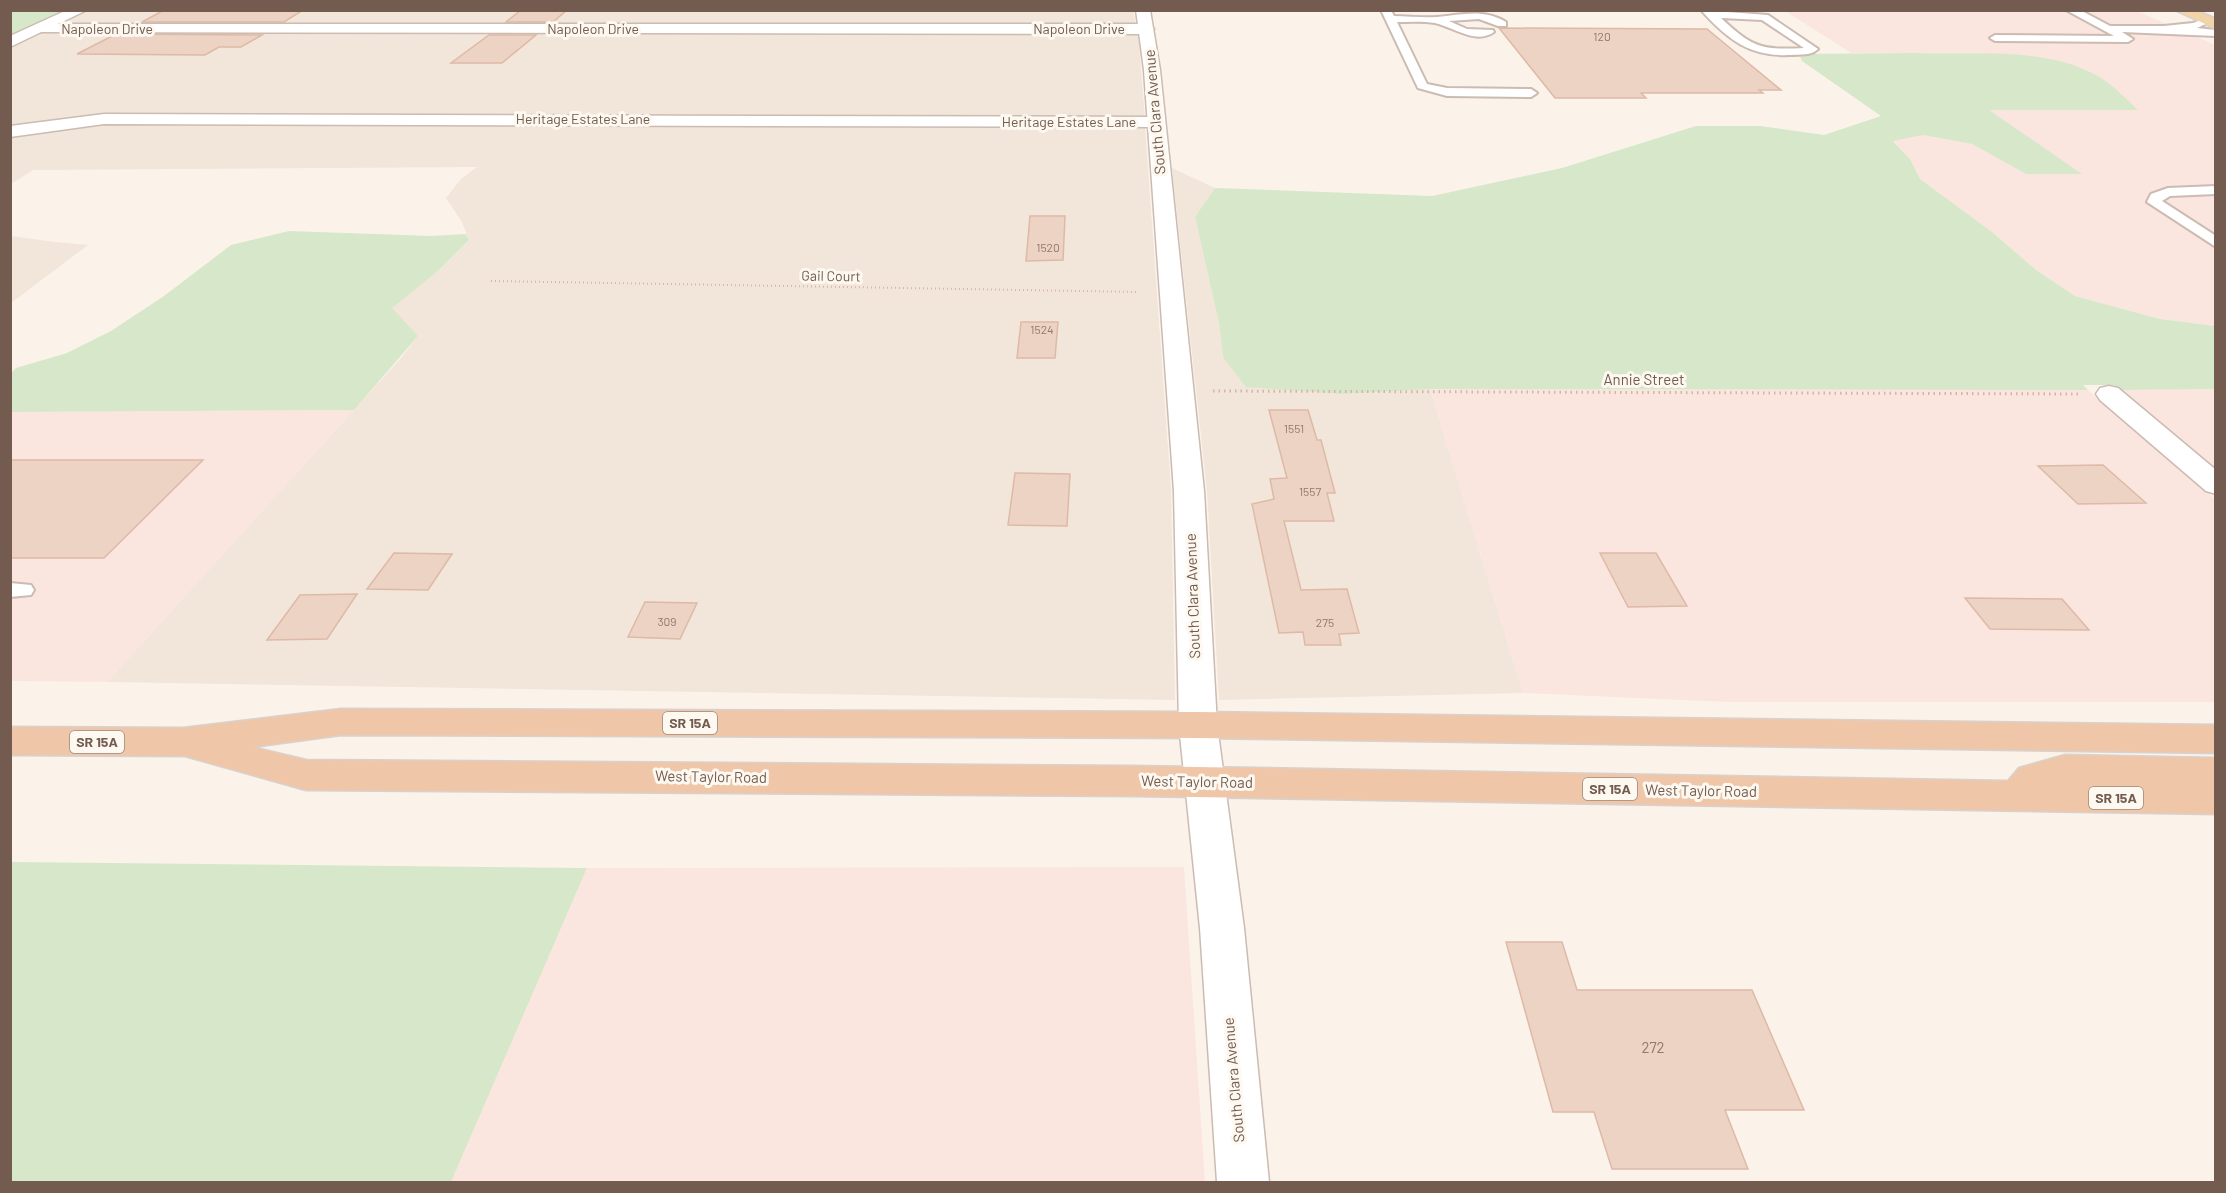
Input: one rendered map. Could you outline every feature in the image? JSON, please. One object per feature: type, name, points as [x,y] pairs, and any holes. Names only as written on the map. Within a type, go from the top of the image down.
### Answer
[{"type":"highway","name":"West Taylor Road","points":[[10,741],[183,742],[341,722],[1198,725],[2216,739]]},
{"type":"highway","name":"West Taylor Road","points":[[183,742],[306,775],[1203,782],[2216,799]]},
{"type":"highway","points":[[2017,796],[2033,778],[2065,769],[2216,772]]},
{"type":"main road","points":[[2182,10],[2213,27]]},
{"type":"street","points":[[10,42],[80,10]]},
{"type":"street","name":"Napoleon Drive","points":[[39,29],[1145,20]]},
{"type":"street","name":"South Clara Avenue","points":[[1145,20],[1189,491],[1198,725],[1222,928],[1243,1182]]},
{"type":"street","name":"Heritage Estates Lane","points":[[10,132],[104,119],[639,119],[1156,123]]},
{"type":"street","points":[[2109,394],[2216,485]]},
{"type":"lane","points":[[1995,38],[2128,39],[2071,10]]},
{"type":"lane","points":[[1709,13],[1764,17],[1813,49],[1756,50],[1709,13]]},
{"type":"lane","points":[[1388,15],[1437,20],[1464,16],[1497,20],[1502,24]]},
{"type":"lane","points":[[1388,15],[1422,86],[1447,92],[1531,93]]},
{"type":"lane","points":[[1437,20],[1466,32],[1489,32]]},
{"type":"lane","points":[[2108,29],[2169,30],[2196,26],[2213,27]]},
{"type":"lane","points":[[2169,30],[2205,44]]},
{"type":"lane","points":[[2216,190],[2168,192],[2156,197],[2154,202],[2216,243]]},
{"type":"path","name":"Gail Court","points":[[491,281],[1170,293]]},
{"type":"path","name":"Annie Street","points":[[1179,390],[2109,394]]},
{"type":"shaded area","points":[[89,10],[1133,10],[1136,26],[55,26]]},
{"type":"shaded area","points":[[1785,11],[2137,11],[2215,45],[2215,326],[2161,319],[2075,296],[2036,270],[1992,232],[1920,179],[1910,159],[1893,140],[1923,135],[1972,144],[2026,174],[2081,174],[1988,110],[2137,109],[2114,89],[1983,53],[1851,53]]},
{"type":"shaded area","points":[[42,32],[1138,32],[1145,118],[112,115],[79,117],[11,128],[10,47]]},
{"type":"shaded area","points":[[97,123],[1145,127],[1171,491],[1175,700],[107,682],[401,358],[418,336],[391,308],[438,271],[469,240],[462,222],[446,198],[461,179],[477,167],[33,170],[11,184],[11,136]]},
{"type":"shaded area","points":[[1172,168],[1215,188],[1195,217],[1219,323],[1223,357],[1344,394],[1430,389],[1523,693],[1219,700],[1207,491]]},
{"type":"shaded area","points":[[11,236],[55,242],[88,245],[11,303]]},
{"type":"shaded area","points":[[1430,389],[2088,390],[2215,499],[2215,702],[1726,702],[1523,693]]},
{"type":"shaded area","points":[[2215,389],[2215,469],[2120,390]]},
{"type":"shaded area","points":[[354,410],[107,682],[11,681],[11,412]]},
{"type":"shaded area","points":[[1184,867],[1205,1182],[451,1182],[587,868]]},
{"type":"green space","points":[[11,10],[71,11],[11,38]]},
{"type":"green space","points":[[1799,54],[2007,54],[2053,60],[2075,66],[2102,78],[2138,110],[1989,110],[2082,174],[2026,174],[1972,144],[1923,135],[1893,141],[1910,159],[1920,179],[1992,232],[2036,270],[2075,296],[2160,319],[2215,326],[2215,389],[2120,390],[2114,385],[2083,385],[2088,390],[1430,389],[1344,394],[1246,387],[1223,357],[1219,323],[1195,217],[1215,188],[1432,196],[1562,168],[1696,126],[1760,126],[1824,135],[1881,116],[1802,61]]},
{"type":"green space","points":[[289,231],[431,236],[466,234],[469,240],[438,271],[392,308],[418,336],[354,410],[11,412],[11,373],[16,368],[67,353],[111,331],[164,296],[231,245]]},
{"type":"green space","points":[[11,862],[587,868],[451,1182],[11,1182]]},
{"type":"building","points":[[164,10],[303,10],[284,22],[142,22]]},
{"type":"building","points":[[521,10],[567,10],[553,22],[506,22]]},
{"type":"building","points":[[1499,28],[1707,29],[1781,90],[1759,90],[1763,93],[1641,93],[1646,98],[1555,98]]},
{"type":"building","points":[[116,34],[262,35],[241,47],[219,47],[205,55],[77,54]]},
{"type":"building","points":[[489,35],[536,35],[502,63],[451,63]]},
{"type":"building","points":[[1030,216],[1065,216],[1063,260],[1026,261]]},
{"type":"building","points":[[1021,322],[1058,322],[1055,358],[1017,358]]},
{"type":"building","points":[[1269,410],[1308,410],[1317,440],[1321,440],[1335,493],[1327,493],[1334,521],[1284,521],[1301,590],[1347,589],[1359,633],[1339,634],[1341,645],[1305,645],[1303,632],[1279,633],[1252,504],[1274,499],[1270,479],[1287,478]]},
{"type":"building","points":[[10,460],[203,460],[104,558],[10,558]]},
{"type":"building","points":[[2103,465],[2146,503],[2078,504],[2038,466]]},
{"type":"building","points":[[1015,473],[1070,474],[1067,526],[1008,525]]},
{"type":"building","points":[[394,553],[452,554],[428,590],[367,589]]},
{"type":"building","points":[[1600,553],[1656,553],[1687,606],[1628,607]]},
{"type":"building","points":[[357,594],[327,639],[267,640],[300,595]]},
{"type":"building","points":[[1965,598],[2062,599],[2089,630],[1990,629]]},
{"type":"building","points":[[645,602],[697,603],[680,639],[628,637]]},
{"type":"building","points":[[1506,942],[1562,942],[1577,990],[1752,990],[1804,1110],[1725,1110],[1748,1169],[1612,1169],[1594,1112],[1553,1112]]}]
